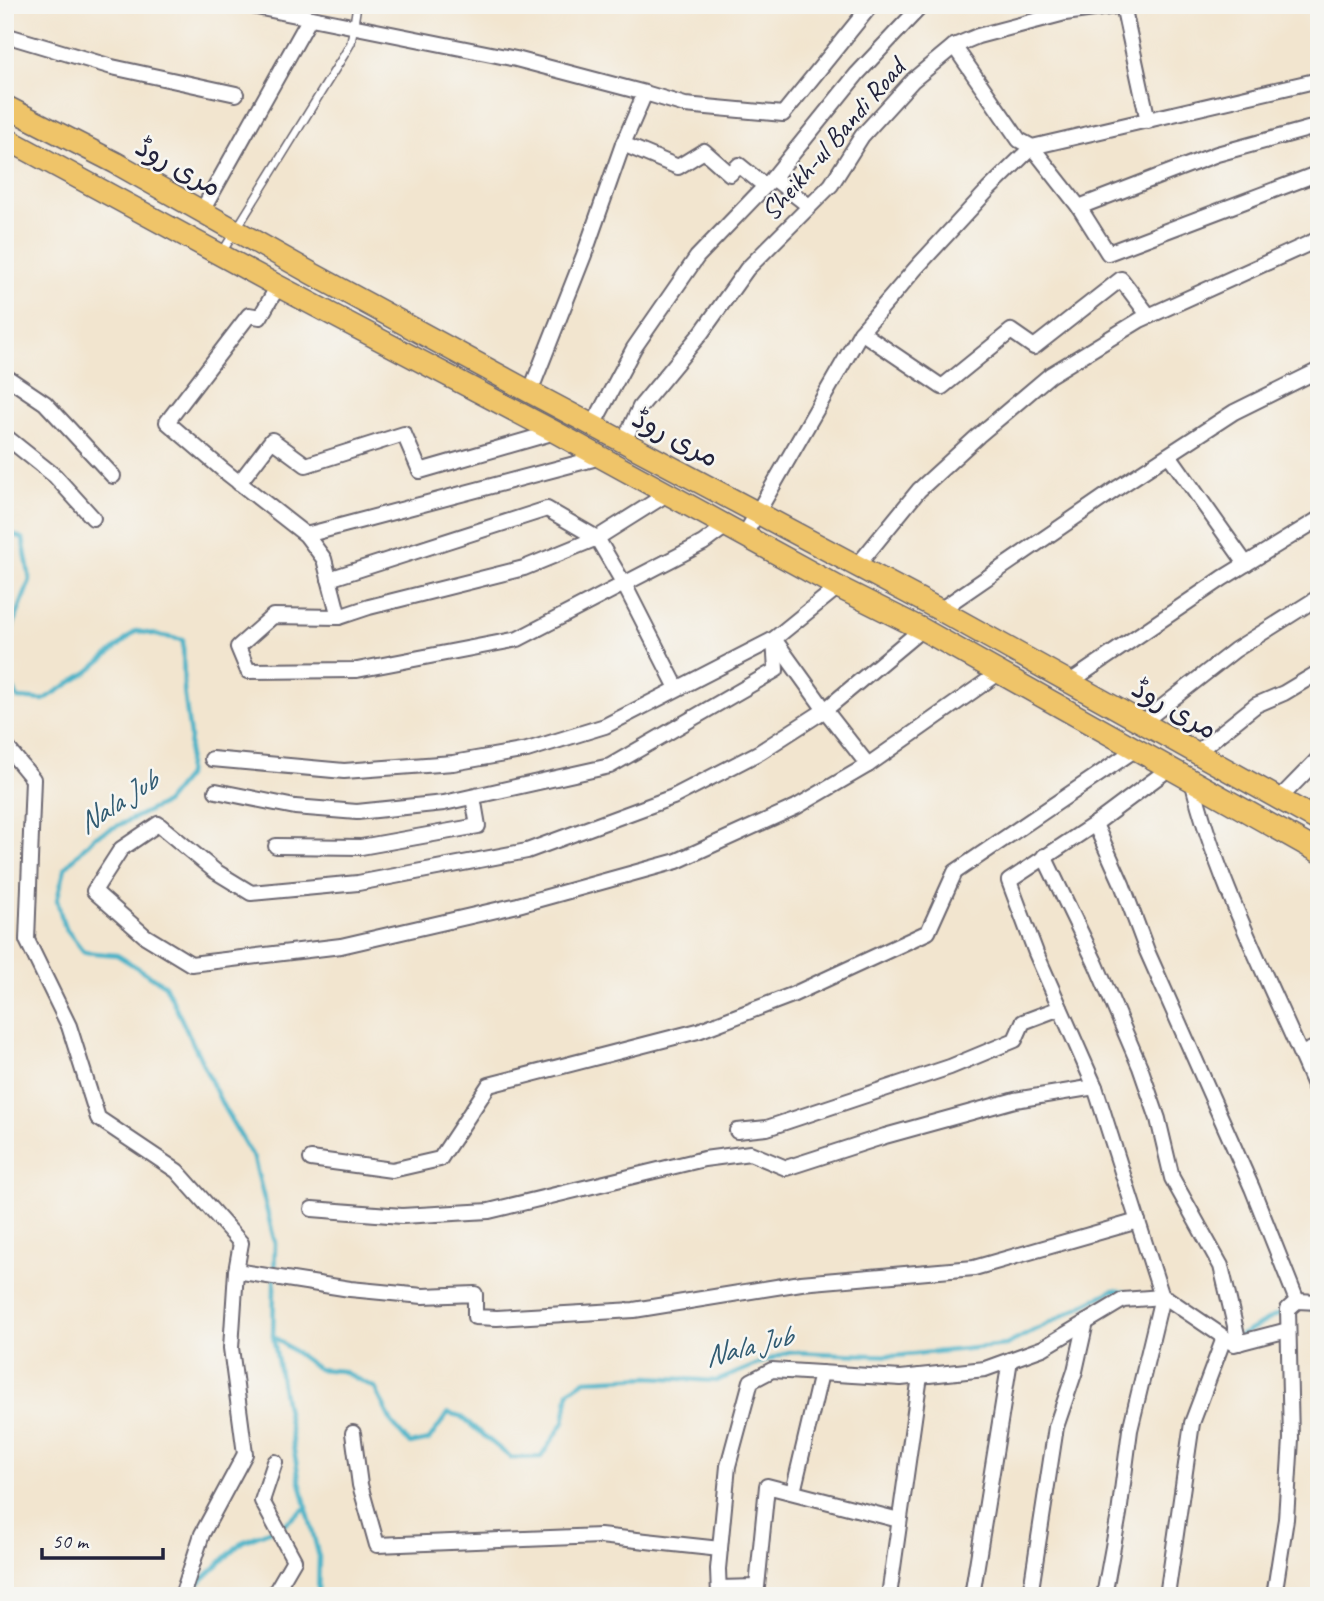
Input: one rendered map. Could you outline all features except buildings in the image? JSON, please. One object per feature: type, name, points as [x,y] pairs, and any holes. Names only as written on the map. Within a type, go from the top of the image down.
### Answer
[{"type":"main road","name":"مری روڈ","points":[[5,106],[116,163],[530,392],[940,610],[1319,821]]},
{"type":"main road","name":"مری روڈ","points":[[5,138],[555,432],[838,587],[922,629],[1319,852]]},
{"type":"street","points":[[247,5],[516,60],[685,105],[783,114],[871,5]]},
{"type":"street","points":[[593,425],[634,348],[697,257],[769,182],[857,74],[922,5]]},
{"type":"street","points":[[1123,5],[1148,121]]},
{"type":"street","name":"Sheikh-ul Bandi Road","points":[[624,441],[640,407],[702,332],[747,269],[831,185],[862,136],[913,79],[954,46],[978,36],[1065,13],[1123,5]]},
{"type":"street","points":[[202,211],[310,18]]},
{"type":"street","points":[[5,34],[112,67],[236,94]]},
{"type":"street","points":[[954,46],[1019,140],[1032,147],[1079,207],[1108,253],[1319,173]]},
{"type":"street","points":[[667,494],[597,538],[524,568],[339,617],[273,616],[238,647],[248,671],[357,670],[518,639],[703,543],[735,531],[757,512],[861,332],[961,219],[1032,147],[1319,80]]},
{"type":"street","points":[[530,392],[623,144],[645,93]]},
{"type":"street","points":[[1079,207],[1217,154],[1319,127]]},
{"type":"street","points":[[623,144],[678,167],[704,151],[730,174],[738,165],[810,206]]},
{"type":"street","points":[[857,566],[919,490],[1050,375],[1149,316],[1319,239]]},
{"type":"street","points":[[861,332],[942,387],[1011,331],[1034,347],[1121,279],[1149,316]]},
{"type":"street","points":[[278,286],[260,317],[249,314],[167,422],[306,535],[324,559],[339,617]]},
{"type":"street","points":[[940,610],[1234,412],[1319,370]]},
{"type":"street","points":[[5,376],[45,403],[113,476]]},
{"type":"street","points":[[239,483],[272,440],[306,466],[404,434],[420,471],[555,432]]},
{"type":"street","points":[[5,436],[55,476],[93,518]]},
{"type":"street","points":[[1169,455],[1246,564]]},
{"type":"street","points":[[306,535],[601,457]]},
{"type":"street","points":[[329,579],[547,509],[597,538],[624,584],[677,688]]},
{"type":"street","points":[[1070,682],[1246,564],[1319,519]]},
{"type":"street","points":[[212,759],[344,771],[453,763],[527,750],[605,726],[774,639],[838,587]]},
{"type":"street","points":[[1143,722],[1235,650],[1319,597]]},
{"type":"street","points":[[922,629],[825,710],[761,752],[673,797],[527,851],[358,884],[251,893],[215,871],[159,824],[121,849],[94,891],[145,936],[191,964],[341,946],[518,905],[677,861],[796,807],[868,765],[1000,673]]},
{"type":"street","points":[[774,639],[868,765]]},
{"type":"street","points":[[216,791],[295,807],[357,812],[444,803],[610,766],[776,670],[774,639]]},
{"type":"street","points":[[1196,753],[1256,705],[1284,693],[1319,672]]},
{"type":"street","points":[[5,745],[33,779],[27,940],[69,1027],[99,1118],[177,1171],[241,1243],[236,1271],[231,1348],[245,1454],[202,1534],[181,1594]]},
{"type":"street","points":[[311,1159],[392,1170],[440,1158],[489,1085],[698,1031],[792,995],[928,932],[955,872],[1136,749]]},
{"type":"street","points":[[1279,799],[1319,758]]},
{"type":"street","points":[[1104,1596],[1119,1514],[1130,1430],[1162,1297],[1095,1087],[1009,881],[1096,824],[1170,768]]},
{"type":"street","points":[[1192,780],[1198,806],[1231,895],[1319,1097]]},
{"type":"street","points":[[276,846],[361,847],[478,826],[473,797]]},
{"type":"street","points":[[1096,824],[1147,951],[1252,1188],[1297,1301]]},
{"type":"street","points":[[1044,856],[1096,964],[1140,1068],[1158,1119],[1172,1178],[1222,1266],[1239,1343]]},
{"type":"street","points":[[737,1131],[767,1128],[950,1067],[1015,1040],[1023,1022],[1060,1008]]},
{"type":"street","points":[[1301,1054],[1319,1046]]},
{"type":"street","points":[[312,1209],[402,1216],[489,1211],[704,1159],[750,1153],[786,1168],[885,1136],[1015,1100],[1095,1087]]},
{"type":"street","points":[[236,1271],[350,1289],[423,1296],[475,1294],[475,1317],[497,1318],[634,1310],[801,1283],[975,1268],[1138,1221]]},
{"type":"street","points":[[899,1520],[768,1486],[757,1587],[719,1592],[728,1466],[751,1381],[772,1370],[901,1378],[985,1369],[1043,1348],[1123,1300],[1162,1297],[1168,1299],[1234,1344],[1288,1330]]},
{"type":"street","points":[[1274,1596],[1286,1519],[1291,1439],[1288,1309],[1297,1301],[1319,1302]]},
{"type":"street","points":[[1030,1596],[1056,1427],[1075,1371],[1086,1322]]},
{"type":"street","points":[[1167,1596],[1192,1423],[1224,1338]]},
{"type":"street","points":[[972,1596],[1010,1360]]},
{"type":"street","points":[[793,1492],[821,1373]]},
{"type":"street","points":[[889,1596],[920,1376]]},
{"type":"street","points":[[353,1433],[359,1485],[377,1545],[600,1536],[720,1549]]},
{"type":"street","points":[[272,1596],[293,1560],[262,1501],[275,1462]]},
{"type":"lane","points":[[221,255],[351,43],[357,5]]},
{"type":"waterway","name":"Nala Jub","points":[[5,530],[23,539],[30,580],[5,648]]},
{"type":"waterway","name":"Nala Jub","points":[[5,672],[18,698],[43,700],[88,672],[136,631],[183,640],[184,689],[190,737],[187,776],[165,803],[94,837],[65,868],[57,900],[64,926],[84,952],[117,955],[165,985],[224,1108],[254,1159],[275,1243],[273,1336],[299,1478],[319,1557],[318,1596]]},
{"type":"waterway","name":"Nala Jub","points":[[273,1336],[318,1369],[342,1371],[375,1388],[392,1423],[410,1444],[429,1440],[448,1413],[460,1416],[511,1458],[541,1457],[564,1422],[569,1391],[585,1380],[649,1377],[716,1381],[788,1352],[895,1356],[1006,1345],[1113,1290],[1133,1293]]},
{"type":"waterway","name":"Nala Jub","points":[[1307,1307],[1319,1312]]},
{"type":"waterway","name":"Nala Jub","points":[[1239,1336],[1286,1310]]},
{"type":"waterway","points":[[189,1592],[242,1542],[283,1525],[307,1507]]}]
